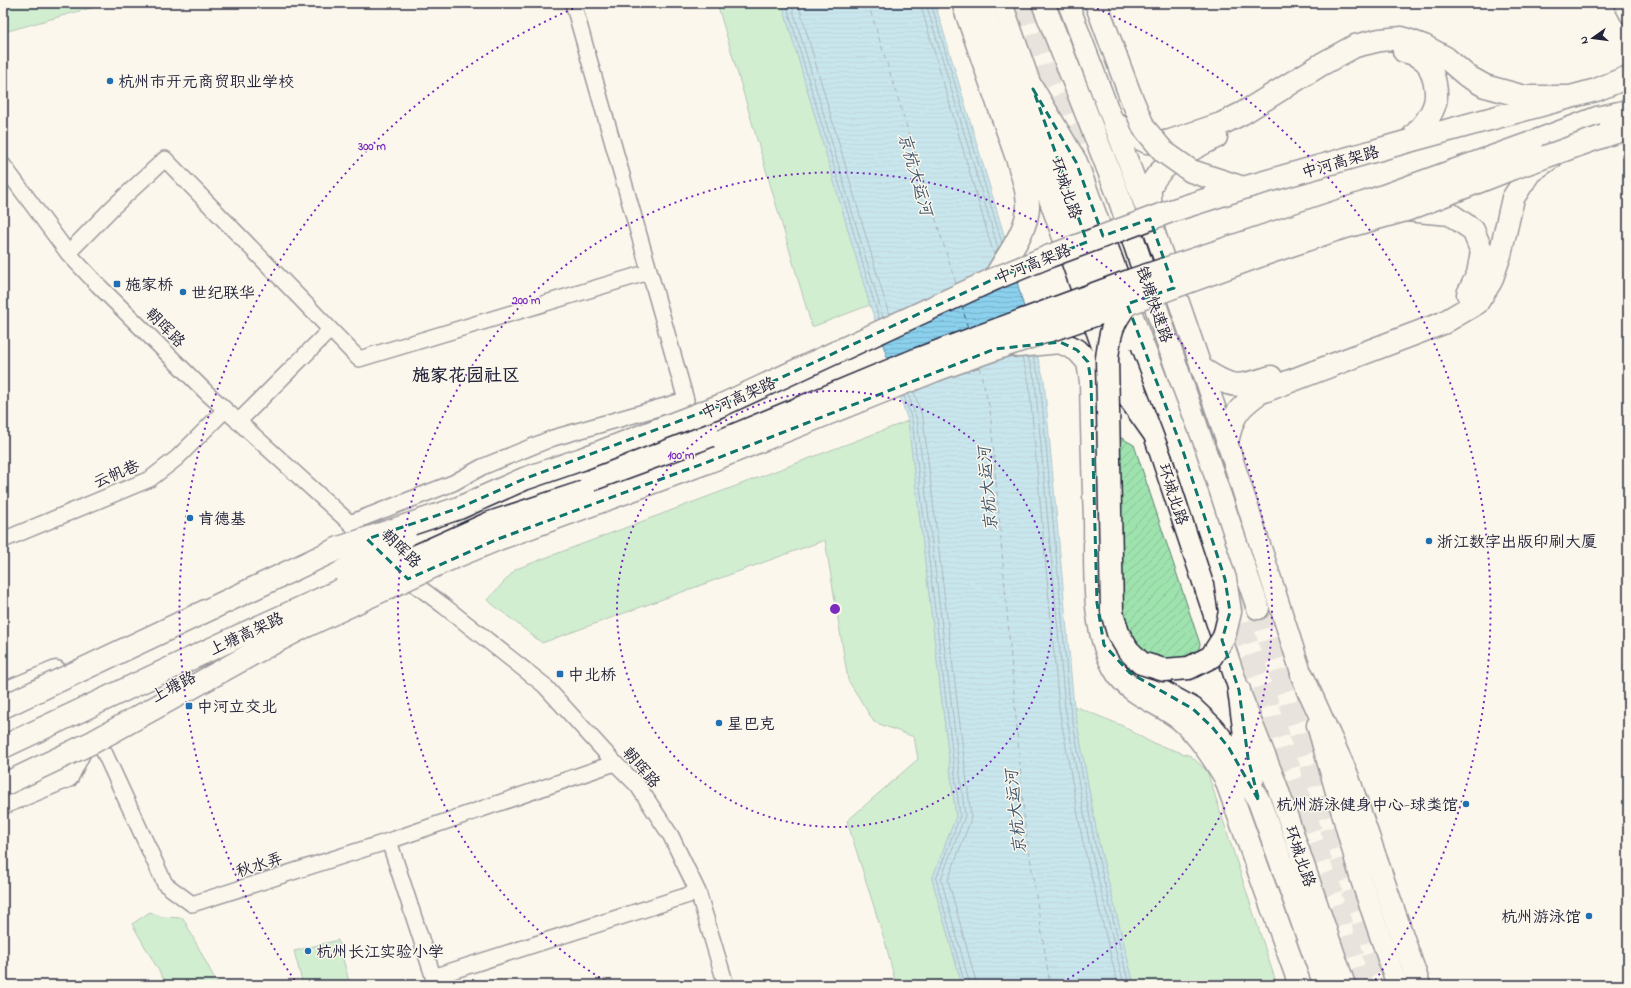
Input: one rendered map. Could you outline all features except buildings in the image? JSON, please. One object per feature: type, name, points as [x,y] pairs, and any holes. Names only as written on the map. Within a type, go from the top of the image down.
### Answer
[{"type":"highway","points":[[963,3],[1018,161],[1028,206],[1026,220],[1019,237],[994,279]]},
{"type":"highway","points":[[980,3],[1114,377],[1153,432]]},
{"type":"highway","name":"钱塘快速路","points":[[1043,3],[1116,189],[1258,608]]},
{"type":"highway","points":[[1096,3],[1144,128],[1164,152],[1191,171],[1243,188]]},
{"type":"highway","points":[[1154,227],[1150,190],[1156,177],[1164,167],[1185,153],[1204,136],[1221,124],[1243,113],[1322,64],[1355,46],[1380,40],[1402,38],[1424,46],[1446,58],[1467,76],[1485,86],[1525,97],[1570,97]]},
{"type":"highway","points":[[1114,123],[1130,134],[1147,142],[1157,143],[1204,136],[1250,122],[1344,64],[1379,49],[1397,49],[1413,53],[1427,63],[1435,83],[1435,103],[1426,121],[1409,141]]},
{"type":"highway","name":"中河高架路","points":[[459,508],[524,479],[582,459],[722,405],[994,279],[1050,256],[1171,211],[1243,188],[1596,90],[1628,77]]},
{"type":"highway","points":[[1596,90],[1628,84]]},
{"type":"highway","points":[[1033,89],[1076,162],[1182,451],[1225,579],[1230,612],[1224,637],[1211,657],[1189,668],[1164,670],[1141,664],[1128,650],[1118,633],[1112,612],[1107,358],[1111,331],[1117,318],[1127,304]]},
{"type":"highway","points":[[1597,118],[1628,108]]},
{"type":"highway","name":"中河高架路","points":[[490,523],[672,461],[918,358],[1132,280],[1364,203],[1597,118],[1628,111]]},
{"type":"highway","points":[[3,785],[93,742],[302,628],[445,561],[498,539],[705,464],[994,348],[1127,304],[1269,252],[1335,230],[1406,210],[1508,170],[1628,128]]},
{"type":"highway","points":[[1228,442],[1231,423],[1236,413],[1259,393],[1477,303],[1491,281],[1500,254],[1513,198],[1530,172],[1561,151]]},
{"type":"highway","points":[[1202,369],[1231,386],[1241,386],[1442,318],[1468,294],[1478,274],[1482,252],[1473,230],[1450,214],[1406,210]]},
{"type":"highway","points":[[994,348],[1060,342],[1078,350],[1088,362],[1091,382],[1097,603],[1104,645],[1118,673],[1133,691],[1180,719],[1212,756],[1224,776],[1300,985]]},
{"type":"highway","points":[[3,707],[339,548],[459,508]]},
{"type":"highway","name":"上塘高架路","points":[[3,728],[108,681],[343,571],[459,508]]},
{"type":"highway","points":[[490,523],[550,520]]},
{"type":"highway","name":"上塘高架路","points":[[3,747],[241,635],[490,523]]},
{"type":"highway","points":[[1104,645],[1130,673],[1193,709],[1212,727],[1229,748],[1259,801]]},
{"type":"highway","points":[[1302,675],[1347,774],[1419,985]]},
{"type":"highway","points":[[1239,690],[1248,758],[1259,801],[1325,985]]},
{"type":"main road","name":"环城北路","points":[[1002,3],[1153,432],[1239,690],[1276,782],[1345,985]]},
{"type":"main road","points":[[1068,3],[1154,227],[1228,442],[1302,675],[1361,880],[1397,985]]},
{"type":"main road","points":[[3,693],[118,646],[233,605],[373,544]]},
{"type":"main road","name":"上塘路","points":[[3,769],[93,727],[177,684],[232,653],[332,606],[412,582]]},
{"type":"main road","points":[[3,804],[68,777],[93,727]]},
{"type":"street","points":[[350,523],[452,483],[482,467],[553,438],[686,400],[573,3]]},
{"type":"street","points":[[1621,3],[1628,16]]},
{"type":"street","points":[[68,253],[113,207],[165,159],[330,330],[359,358],[649,272]]},
{"type":"street","name":"朝晖路","points":[[3,165],[68,253],[141,328],[225,410],[373,544],[412,582],[544,685],[638,786],[671,836],[698,892],[726,985]]},
{"type":"street","points":[[238,422],[330,330]]},
{"type":"street","name":"云帆巷","points":[[3,540],[150,479],[177,458],[225,410]]},
{"type":"street","name":"秋水弄","points":[[93,727],[165,884],[192,904],[389,841]]},
{"type":"street","points":[[615,763],[389,841],[435,981],[698,892]]},
{"type":"highlighted area","points":[[1033,89],[1076,162],[1103,236],[1150,219],[1174,288],[1127,304],[1183,451],[1225,579],[1230,612],[1222,640],[1239,690],[1248,758],[1259,801],[1229,748],[1212,727],[1193,709],[1130,673],[1104,645],[1097,603],[1091,382],[1088,362],[1077,350],[1060,342],[995,349],[705,463],[498,539],[408,579],[367,539],[459,508],[524,479],[722,405],[994,279],[1087,242]]},
{"type":"green space","points":[[3,3],[108,3],[8,31],[3,31]]},
{"type":"green space","points":[[717,3],[782,3],[870,305],[812,327]]},
{"type":"green space","points":[[908,421],[956,817],[932,879],[962,985],[896,985],[886,945],[847,821],[918,759],[914,737],[874,722],[848,680],[825,540],[542,643],[487,600],[516,569]]},
{"type":"green space","points":[[1116,435],[1134,445],[1200,644],[1196,660],[1139,658],[1115,595]]},
{"type":"green space","points":[[1074,706],[1121,725],[1150,742],[1191,756],[1207,771],[1277,985],[1134,985],[1098,840]]},
{"type":"green space","points":[[150,912],[163,917],[183,918],[218,985],[167,985],[132,924]]},
{"type":"green space","points":[[338,940],[350,985],[303,985],[294,951]]},
{"type":"water","name":"京杭大运河","points":[[782,3],[935,3],[1005,238],[1044,380],[1074,706],[1098,840],[1134,985],[962,985],[932,879],[956,817],[908,421],[869,302]]},
{"type":"ferry route","points":[[868,3],[956,284]]},
{"type":"ferry route","points":[[962,305],[968,329]]},
{"type":"ferry route","points":[[979,367],[990,409],[1025,825],[1050,985]]},
{"type":"tunnel","points":[[1021,3],[1080,157]]},
{"type":"tunnel","points":[[1230,592],[1363,985]]},
{"type":"tunnel","points":[[1258,608],[1383,985]]},
{"type":"place","name":"杭州市开元商贸职业学校","points":[[110,81]]},
{"type":"place","name":"施家桥","points":[[117,284]]},
{"type":"place","name":"世纪联华","points":[[183,292]]},
{"type":"place","name":"肯德基","points":[[190,518]]},
{"type":"place","name":"浙江数字出版印刷大厦","points":[[1429,541]]},
{"type":"place","name":"中北桥","points":[[560,674]]},
{"type":"place","name":"中河立交北","points":[[189,706]]},
{"type":"place","name":"星巴克","points":[[719,723]]},
{"type":"place","name":"杭州游泳健身中心-球类馆","points":[[1466,804]]},
{"type":"place","name":"杭州游泳馆","points":[[1589,916]]},
{"type":"place","name":"杭州长江实验小学","points":[[308,951]]},
{"type":"district","name":"施家花园社区","points":[[466,375]]}]
